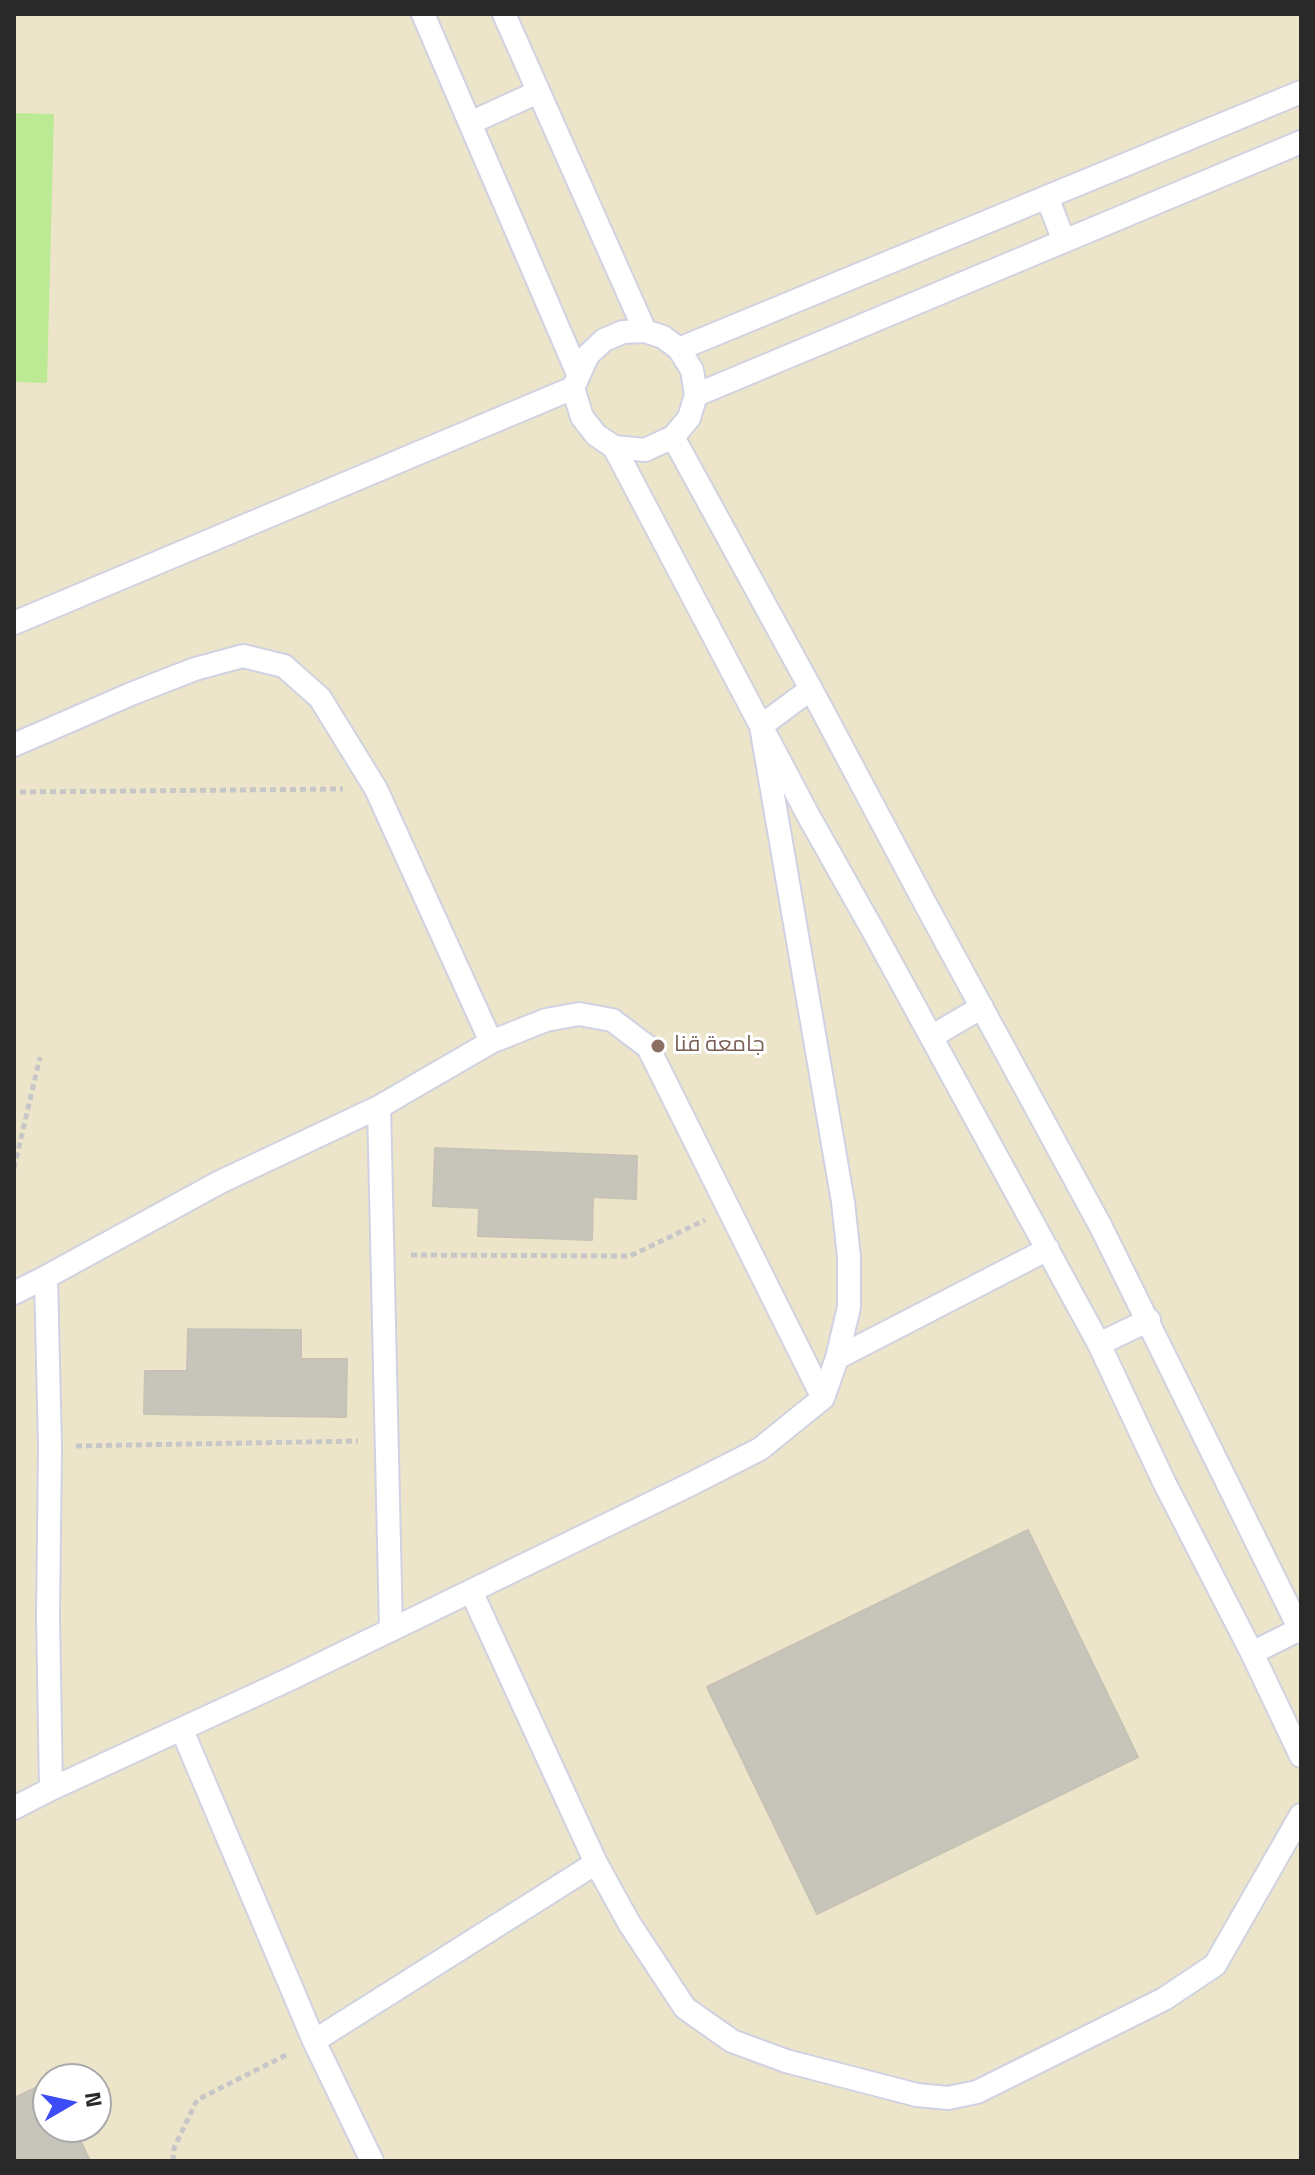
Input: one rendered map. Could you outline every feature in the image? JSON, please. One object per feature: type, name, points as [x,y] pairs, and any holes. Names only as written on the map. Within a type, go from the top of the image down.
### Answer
[{"type":"lane","points":[[14,623],[576,381],[588,355],[604,340],[623,332],[645,331],[663,337],[679,349],[692,370],[696,395],[689,418],[673,437],[645,450],[614,447],[596,435],[582,417],[576,381],[423,14]]},
{"type":"lane","points":[[504,14],[645,331]]},
{"type":"lane","points":[[470,123],[538,92]]},
{"type":"lane","points":[[679,349],[1301,92]]},
{"type":"lane","points":[[696,395],[1301,142]]},
{"type":"lane","points":[[1047,197],[1064,241]]},
{"type":"lane","points":[[673,437],[1101,1227],[1300,1630],[1252,1653]]},
{"type":"lane","points":[[614,447],[761,726],[1099,1344],[1301,1756]]},
{"type":"lane","points":[[14,745],[195,669],[243,656],[284,666],[320,698],[376,789],[491,1042]]},
{"type":"lane","points":[[761,726],[811,689]]},
{"type":"lane","points":[[14,1808],[689,1485],[760,1449],[823,1398],[837,1358],[849,1307],[849,1257],[843,1202],[761,726]]},
{"type":"lane","points":[[931,1037],[982,1007]]},
{"type":"lane","points":[[14,1293],[220,1182],[379,1107],[491,1042],[546,1020],[579,1014],[612,1020],[648,1047],[823,1398]]},
{"type":"lane","points":[[379,1107],[391,1630]]},
{"type":"lane","points":[[837,1358],[1048,1249]]},
{"type":"lane","points":[[46,1277],[51,1789]]},
{"type":"lane","points":[[1099,1344],[1149,1320]]},
{"type":"lane","points":[[471,1591],[596,1863],[629,1923],[685,2008],[732,2041],[786,2061],[917,2095],[948,2098],[977,2092],[1164,1999],[1215,1965],[1301,1815]]},
{"type":"lane","points":[[182,1730],[314,2041],[372,2161]]},
{"type":"lane","points":[[314,2041],[596,1863]]},
{"type":"path","points":[[20,792],[376,789]]},
{"type":"path","points":[[14,1168],[40,1057]]},
{"type":"path","points":[[382,1255],[630,1256],[728,1209]]},
{"type":"path","points":[[50,1447],[387,1440]]},
{"type":"path","points":[[173,2161],[174,2148],[197,2100],[314,2041]]},
{"type":"shaded area","name":"جامعة قنا","points":[[14,14],[1301,14],[1301,2161],[14,2161]]},
{"type":"green space","points":[[14,113],[54,114],[47,383],[14,382]]},
{"type":"building","points":[[435,1148],[637,1156],[636,1199],[593,1197],[592,1240],[478,1236],[479,1208],[433,1206]]},
{"type":"building","points":[[188,1329],[301,1330],[301,1359],[347,1359],[346,1417],[144,1414],[145,1371],[187,1371]]},
{"type":"building","points":[[1028,1530],[1138,1757],[817,1914],[707,1687]]},
{"type":"building","points":[[32,2090],[32,2143],[82,2143],[90,2161],[14,2161],[14,2098]]},
{"type":"place","name":"جامعة قنا","points":[[658,1046]]}]
